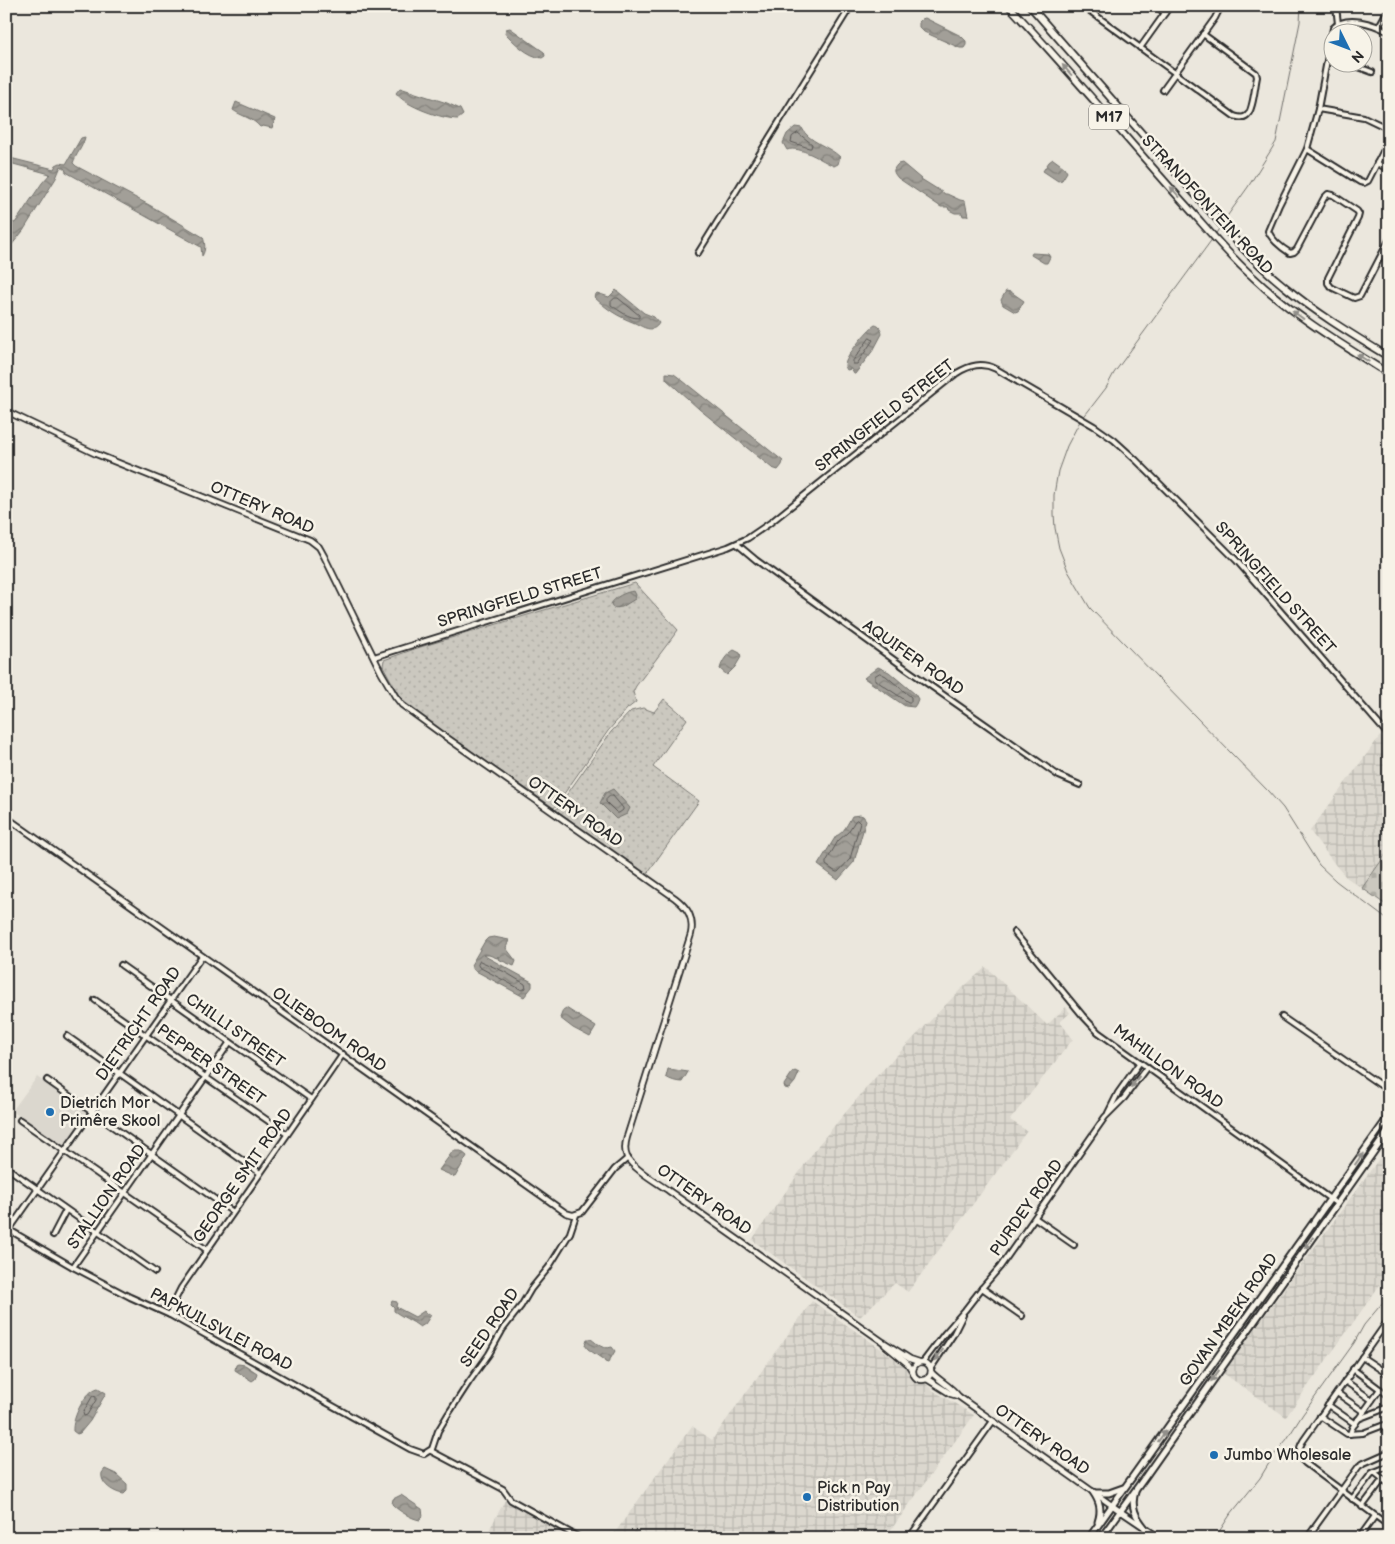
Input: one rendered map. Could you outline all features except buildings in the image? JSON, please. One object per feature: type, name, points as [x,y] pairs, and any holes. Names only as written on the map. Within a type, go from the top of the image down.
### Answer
[{"type":"main road","name":"STRANDFONTEIN ROAD","points":[[1009,6],[1219,243],[1253,278],[1319,330],[1389,374]]},
{"type":"main road","name":"STRANDFONTEIN ROAD","points":[[1030,6],[1229,233],[1262,268],[1330,321],[1389,358]]},
{"type":"main road","name":"GOVAN MBEKI ROAD","points":[[1089,1538],[1389,1116]]},
{"type":"main road","name":"GOVAN MBEKI ROAD","points":[[1101,1538],[1389,1130]]},
{"type":"main road","points":[[1098,1525],[1100,1506],[1094,1493],[1110,1493],[1124,1488]]},
{"type":"main road","points":[[1136,1490],[1133,1500],[1134,1509],[1137,1518],[1145,1528]]},
{"type":"street","points":[[698,253],[851,6]]},
{"type":"street","points":[[1083,6],[1234,116],[1244,117],[1249,114],[1257,77],[1256,72],[1203,34]]},
{"type":"street","points":[[1156,6],[1165,13]]},
{"type":"street","points":[[1140,48],[1170,6]]},
{"type":"street","points":[[1163,90],[1215,18],[1221,6]]},
{"type":"street","points":[[1336,6],[1338,22]]},
{"type":"street","points":[[1379,26],[1389,8]]},
{"type":"street","points":[[1372,24],[1389,32]]},
{"type":"street","points":[[1325,72],[1318,109],[1307,149],[1268,231],[1290,253],[1297,249],[1324,198],[1328,194],[1358,211],[1358,218],[1328,278],[1328,283],[1331,287],[1356,298],[1360,296],[1389,240]]},
{"type":"street","points":[[1318,109],[1364,117],[1389,129]]},
{"type":"street","points":[[1307,149],[1362,183],[1368,181],[1389,140]]},
{"type":"street","points":[[1377,163],[1389,170]]},
{"type":"street","name":"SPRINGFIELD STREET","points":[[374,657],[737,544],[770,523],[942,384],[966,368],[976,365],[990,366],[1078,416],[1114,440],[1136,460],[1236,560],[1389,736]]},
{"type":"street","name":"OTTERY ROAD","points":[[6,411],[96,454],[310,540],[324,556],[374,657],[395,696],[406,709],[684,906],[690,913],[692,923],[690,934],[627,1137],[625,1148],[628,1158],[637,1168],[883,1342],[910,1359],[921,1362]]},
{"type":"street","name":"AQUIFER ROAD","points":[[737,544],[776,575],[940,693],[1059,776],[1080,785]]},
{"type":"street","name":"OLIEBOOM ROAD","points":[[6,817],[555,1206],[566,1213],[576,1215]]},
{"type":"street","name":"MAHILLON ROAD","points":[[1014,932],[1092,1027],[1337,1204]]},
{"type":"street","name":"DIETRICHT ROAD","points":[[8,1229],[202,956]]},
{"type":"street","name":"CHILLI STREET","points":[[121,965],[311,1099]]},
{"type":"street","name":"PEPPER STREET","points":[[95,1000],[287,1134]]},
{"type":"street","points":[[1282,1017],[1389,1091]]},
{"type":"street","points":[[67,1036],[260,1173]]},
{"type":"street","name":"STALLION ROAD","points":[[73,1267],[230,1042]]},
{"type":"street","name":"GEORGE SMIT ROAD","points":[[170,1315],[176,1297],[207,1250],[343,1054]]},
{"type":"street","name":"PURDEY ROAD","points":[[1106,1117],[1118,1093],[1140,1062]]},
{"type":"street","name":"PURDEY ROAD","points":[[921,1362],[1000,1267],[1106,1117],[1124,1098],[1147,1067]]},
{"type":"street","points":[[47,1080],[233,1212]]},
{"type":"street","points":[[20,1120],[207,1250]]},
{"type":"street","points":[[576,1215],[586,1209],[615,1169],[628,1158]]},
{"type":"street","points":[[6,1167],[155,1272]]},
{"type":"street","points":[[53,1235],[66,1210]]},
{"type":"street","name":"SEED ROAD","points":[[431,1451],[438,1431],[447,1416],[468,1382],[489,1354],[503,1328],[521,1306],[570,1233],[576,1215]]},
{"type":"street","points":[[1035,1218],[1074,1245]]},
{"type":"street","name":"PAPKUILSVLEI ROAD","points":[[8,1229],[73,1267],[130,1297],[170,1315],[410,1449],[424,1454],[431,1451]]},
{"type":"street","points":[[982,1288],[1022,1316]]},
{"type":"street","name":"PURDEY ROAD","points":[[931,1370],[953,1335],[965,1310]]},
{"type":"street","points":[[1388,1320],[1300,1445],[1300,1454],[1305,1463],[1389,1526]]},
{"type":"street","name":"OTTERY ROAD","points":[[883,1342],[888,1349],[908,1364],[914,1372]]},
{"type":"street","points":[[1362,1357],[1389,1375]]},
{"type":"street","points":[[921,1362],[926,1363],[931,1370],[926,1379],[918,1379],[914,1372],[915,1366],[921,1362]]},
{"type":"street","points":[[1353,1369],[1388,1395]]},
{"type":"street","name":"OTTERY ROAD","points":[[931,1370],[939,1380],[958,1396],[1120,1511]]},
{"type":"street","name":"OTTERY ROAD","points":[[926,1379],[951,1394],[958,1396]]},
{"type":"street","points":[[1345,1381],[1372,1400]]},
{"type":"street","points":[[1350,1434],[1380,1389]]},
{"type":"street","points":[[1337,1393],[1364,1412]]},
{"type":"street","points":[[1328,1404],[1357,1421]]},
{"type":"street","points":[[1357,1421],[1389,1407]]},
{"type":"street","points":[[1320,1416],[1345,1434],[1363,1433],[1384,1425],[1389,1432]]},
{"type":"street","points":[[910,1538],[993,1421]]},
{"type":"street","points":[[431,1451],[503,1489],[511,1500],[580,1538]]},
{"type":"street","points":[[1307,1538],[1361,1464],[1389,1452]]},
{"type":"street","points":[[1352,1499],[1374,1472],[1389,1466]]},
{"type":"street","points":[[1374,1472],[1388,1483]]},
{"type":"street","points":[[1362,1507],[1383,1479]]},
{"type":"street","points":[[1120,1511],[1160,1538]]},
{"type":"street","points":[[1359,1538],[1375,1516]]},
{"type":"shaded area","points":[[1380,736],[1389,746],[1389,850],[1362,888],[1346,877],[1310,831]]},
{"type":"shaded area","points":[[986,967],[1047,1025],[1066,1007],[1070,1013],[1060,1022],[1073,1039],[1010,1120],[1027,1131],[908,1292],[895,1283],[860,1317],[752,1240],[819,1144],[873,1080],[959,991]]},
{"type":"shaded area","name":"Dietrich Mor Primêre Skool","points":[[37,1077],[87,1113],[64,1148],[12,1111]]},
{"type":"shaded area","points":[[1389,1145],[1389,1272],[1286,1417],[1223,1373]]},
{"type":"shaded area","points":[[812,1301],[900,1362],[934,1391],[974,1415],[885,1538],[611,1538],[692,1426],[712,1440]]},
{"type":"shaded area","points":[[505,1500],[575,1538],[485,1538]]},
{"type":"green space","points":[[635,583],[678,630],[636,686],[633,692],[636,702],[627,709],[608,731],[554,808],[414,711],[402,701],[383,666],[384,660],[417,648]]},
{"type":"green space","points":[[664,699],[687,719],[653,767],[699,801],[646,875],[556,810],[611,732],[631,711],[643,708],[654,712]]},
{"type":"green space","points":[[1389,850],[1389,907],[1362,888]]},
{"type":"water","points":[[925,18],[961,36],[966,41],[964,48],[924,32],[919,27],[919,22]]},
{"type":"water","points":[[510,28],[544,52],[545,56],[542,58],[531,55],[522,48],[505,33],[506,29]]},
{"type":"water","points":[[400,88],[447,103],[460,109],[463,115],[458,119],[424,111],[401,98],[396,93]]},
{"type":"water","points":[[236,102],[275,119],[272,128],[260,127],[254,121],[233,110]]},
{"type":"water","points":[[795,127],[802,128],[809,137],[840,157],[838,164],[834,166],[811,154],[792,149],[787,150],[783,143],[787,134]]},
{"type":"water","points":[[85,137],[73,163],[203,237],[205,247],[202,256],[201,247],[66,172],[61,166],[56,178],[23,231],[6,252],[6,220],[15,223],[50,174],[6,162],[6,157],[54,169],[60,163],[66,164],[81,138]]},
{"type":"water","points":[[1053,159],[1064,167],[1067,172],[1062,180],[1058,181],[1043,171]]},
{"type":"water","points":[[902,163],[921,179],[945,194],[965,201],[968,216],[963,216],[962,213],[955,213],[949,210],[948,207],[941,207],[898,178],[894,173],[894,169],[898,164]]},
{"type":"water","points":[[1032,253],[1048,254],[1050,257],[1047,263],[1044,263],[1031,255]]},
{"type":"water","points":[[616,290],[644,313],[654,317],[659,323],[657,326],[648,329],[623,318],[608,309],[594,297],[597,293],[609,297]]},
{"type":"water","points":[[1006,291],[1011,292],[1024,301],[1018,311],[1015,312],[1003,305],[1001,300]]},
{"type":"water","points":[[875,325],[880,328],[882,334],[874,349],[854,374],[851,369],[847,370],[845,366],[848,357],[867,332]]},
{"type":"water","points":[[666,373],[674,374],[678,377],[783,461],[778,470],[772,468],[699,409],[666,379]]},
{"type":"water","points":[[634,591],[635,599],[622,607],[613,608],[611,604],[615,599]]},
{"type":"water","points":[[734,650],[740,653],[741,657],[727,675],[720,669],[725,658]]},
{"type":"water","points":[[878,667],[889,672],[915,694],[918,699],[914,707],[905,706],[864,678]]},
{"type":"water","points":[[613,789],[630,808],[627,814],[616,819],[600,803],[605,793]]},
{"type":"water","points":[[860,815],[866,820],[854,862],[838,880],[818,865],[836,836],[844,830],[852,816]]},
{"type":"water","points":[[494,937],[509,940],[506,948],[516,961],[514,966],[498,959],[498,956],[497,958],[483,955],[532,982],[532,987],[524,997],[474,970],[471,965],[485,941],[488,938]]},
{"type":"water","points":[[566,1008],[596,1027],[590,1037],[560,1018],[563,1010]]},
{"type":"water","points":[[668,1069],[688,1072],[682,1082],[678,1082],[666,1077]]},
{"type":"water","points":[[795,1071],[799,1073],[795,1082],[789,1089],[785,1088],[784,1085]]},
{"type":"water","points":[[453,1151],[461,1151],[467,1156],[455,1177],[439,1170]]},
{"type":"water","points":[[392,1301],[397,1302],[396,1307],[415,1317],[424,1311],[426,1314],[431,1315],[425,1324],[420,1327],[394,1311],[394,1307],[391,1304]]},
{"type":"water","points":[[587,1339],[591,1339],[603,1347],[612,1347],[615,1351],[608,1363],[588,1349],[585,1345]]},
{"type":"water","points":[[238,1364],[245,1365],[257,1373],[255,1379],[252,1381],[235,1370]]},
{"type":"water","points":[[98,1388],[106,1393],[90,1421],[77,1434],[73,1431],[73,1426],[77,1412],[88,1394]]},
{"type":"water","points":[[105,1469],[116,1474],[127,1484],[127,1491],[124,1494],[112,1490],[105,1484],[102,1473]]},
{"type":"water","points":[[401,1495],[422,1509],[423,1516],[420,1520],[405,1514],[392,1504],[393,1499]]},
{"type":"waterway","points":[[1223,222],[1248,187],[1276,142],[1300,22],[1301,6]]},
{"type":"waterway","points":[[1215,235],[1220,227]]},
{"type":"waterway","points":[[1213,238],[1114,373],[1106,388],[1079,423],[1067,446],[1058,471],[1054,495],[1055,528],[1059,548],[1068,571],[1090,608],[1268,791],[1283,808],[1319,865],[1336,881],[1389,921]]},
{"type":"waterway","points":[[1215,1538],[1230,1515],[1260,1478],[1274,1455],[1354,1343],[1364,1325],[1389,1295]]},
{"type":"place","name":"Dietrich Mor Primêre Skool","points":[[50,1112]]},
{"type":"place","name":"Jumbo Wholesale","points":[[1214,1455]]},
{"type":"place","name":"Pick n Pay Distribution","points":[[807,1497]]}]
